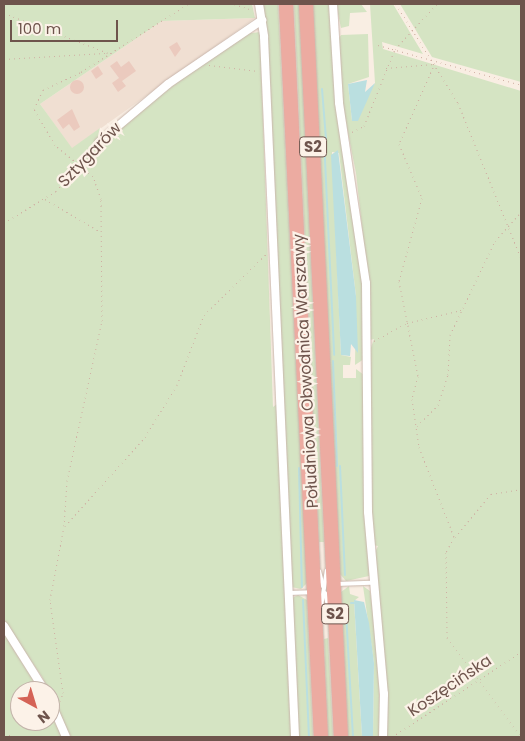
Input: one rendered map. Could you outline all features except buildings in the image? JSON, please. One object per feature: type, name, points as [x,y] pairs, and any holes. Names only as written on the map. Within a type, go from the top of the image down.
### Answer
[{"type":"highway","name":"Południowa Obwodnica Warszawy","points":[[286,4],[312,542],[336,637],[341,737]]},
{"type":"highway","name":"Południowa Obwodnica Warszawy","points":[[306,4],[331,541],[316,639],[321,737]]},
{"type":"street","points":[[258,4],[262,17],[266,73],[294,737]]},
{"type":"street","points":[[333,4],[344,136],[366,283],[371,583],[380,637],[383,737]]},
{"type":"street","name":"Sztygarów","points":[[99,142],[196,64],[262,17]]},
{"type":"street","points":[[4,626],[39,681]]},
{"type":"street","points":[[60,724],[66,737]]},
{"type":"lane","points":[[288,593],[371,583]]},
{"type":"path","points":[[60,701],[63,693],[50,600],[64,526],[67,481],[102,321],[100,200],[93,176],[81,163],[56,145],[34,109],[43,90],[81,72],[188,4]]},
{"type":"path","points":[[234,4],[262,17]]},
{"type":"path","points":[[396,4],[435,64],[481,151],[521,258]]},
{"type":"path","points":[[344,136],[364,126],[385,68],[395,49],[437,4]]},
{"type":"path","points":[[4,13],[109,53]]},
{"type":"path","points":[[378,45],[395,49],[435,64],[521,85]]},
{"type":"path","points":[[4,58],[109,53]]},
{"type":"path","points":[[196,64],[266,73]]},
{"type":"path","points":[[385,68],[435,64]]},
{"type":"path","points":[[435,64],[399,144],[422,198],[399,281],[418,376],[412,399],[416,426],[454,538]]},
{"type":"path","name":"Sztygarów","points":[[4,223],[44,198],[81,163],[99,142]]},
{"type":"path","points":[[44,198],[100,231]]},
{"type":"path","points":[[416,426],[438,405],[448,376],[450,335],[495,240],[521,212]]},
{"type":"path","points":[[64,526],[145,437],[178,385],[204,315],[256,267],[273,245]]},
{"type":"path","points":[[367,346],[407,323],[462,309]]},
{"type":"path","points":[[521,489],[491,494],[454,538],[446,552],[447,638],[521,737]]},
{"type":"path","name":"Koszęcińska","points":[[392,737],[521,652]]},
{"type":"path","points":[[4,734],[20,737]]},
{"type":"shaded area","points":[[255,18],[72,149],[40,104],[162,21]]},
{"type":"green space","points":[[4,4],[252,4],[255,18],[162,21],[40,104],[72,148],[100,128],[105,134],[95,143],[98,145],[213,54],[242,34],[260,32],[273,407],[277,404],[292,737],[71,737],[60,714],[60,681],[44,681],[4,621]]},
{"type":"green space","points":[[262,4],[278,4],[307,583],[301,589],[291,587],[268,54]]},
{"type":"green space","points":[[294,4],[299,4],[324,542],[319,542]]},
{"type":"green space","points":[[313,4],[329,4],[338,120],[364,293],[364,359],[355,365],[356,296],[339,153],[332,152],[341,355],[351,357],[350,365],[343,365],[343,378],[356,378],[356,369],[364,375],[369,576],[346,581],[340,574]]},
{"type":"green space","points":[[336,4],[361,4],[367,12],[350,13],[349,26],[341,28]]},
{"type":"green space","points":[[370,4],[393,4],[423,54],[382,42],[383,49],[521,91],[521,737],[386,737],[374,554],[378,546],[373,545],[370,492],[370,350],[374,339],[370,340],[369,290],[356,173],[342,103],[338,40],[341,35],[368,34],[369,77],[348,84],[352,121],[375,83]]},
{"type":"green space","points":[[400,4],[521,4],[521,82],[432,57]]},
{"type":"green space","points":[[349,586],[350,594],[359,597],[354,601],[362,737],[348,737],[341,592]]},
{"type":"green space","points":[[363,586],[370,591],[378,648],[380,737],[373,737],[374,663]]},
{"type":"green space","points":[[298,595],[307,600],[313,737],[297,737],[292,598]]},
{"type":"green space","points":[[4,634],[34,681],[10,681],[10,731],[59,731],[62,737],[4,737]]},
{"type":"green space","points":[[328,638],[333,737],[328,737],[324,639]]},
{"type":"water","points":[[367,80],[365,92],[375,83],[358,121],[352,121],[348,84]]},
{"type":"water","points":[[338,150],[356,296],[358,353],[351,344],[350,356],[341,355],[331,155]]},
{"type":"water","points":[[354,600],[364,602],[369,623],[374,663],[373,737],[362,737]]},
{"type":"waterway","points":[[322,89],[326,139]]},
{"type":"waterway","points":[[324,139],[334,355]]},
{"type":"waterway","points":[[333,361],[337,466]]},
{"type":"waterway","points":[[340,466],[345,575]]},
{"type":"waterway","points":[[299,468],[302,587]]},
{"type":"waterway","points":[[303,600],[309,737]]},
{"type":"waterway","points":[[346,612],[353,737]]}]
